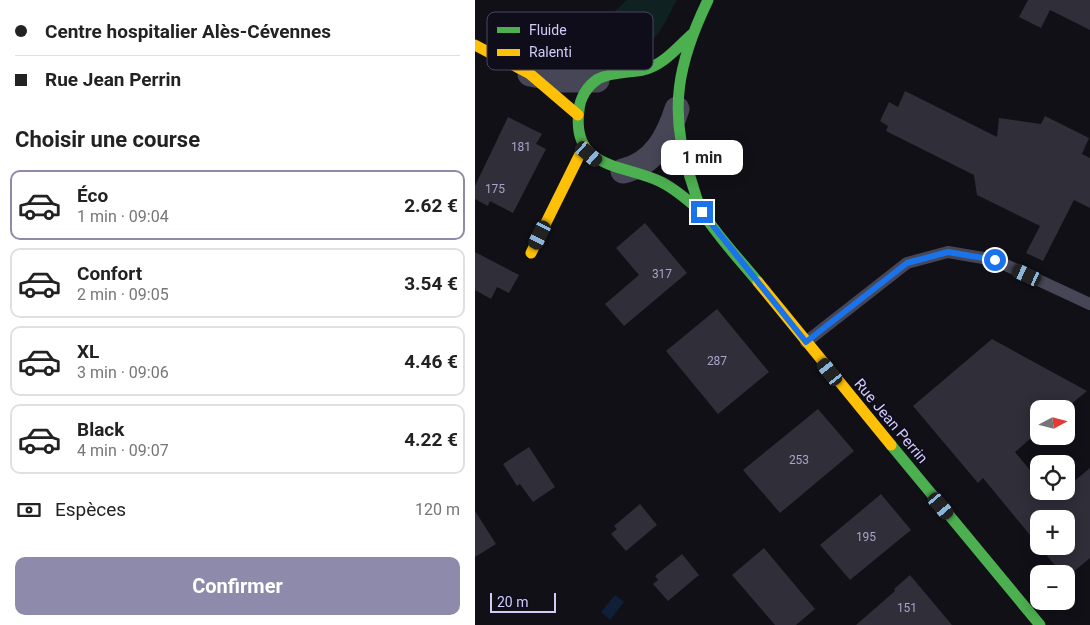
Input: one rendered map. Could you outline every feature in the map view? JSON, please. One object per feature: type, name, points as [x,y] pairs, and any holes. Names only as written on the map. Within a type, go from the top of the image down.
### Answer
[{"type":"street","points":[[623,171],[636,168],[661,146],[672,125],[677,108],[679,83],[691,35],[708,0]]},
{"type":"street","points":[[653,67],[663,61],[691,35]]},
{"type":"street","points":[[475,45],[487,51]]},
{"type":"street","points":[[522,70],[530,74],[578,115]]},
{"type":"street","points":[[530,74],[562,80],[597,80],[625,72],[641,70]]},
{"type":"street","points":[[597,80],[581,102],[578,115],[584,146],[597,160],[623,171],[662,182],[702,212]]},
{"type":"street","points":[[677,108],[683,150],[702,212]]},
{"type":"street","points":[[531,253],[584,146]]},
{"type":"street","name":"Rue Jean Perrin","points":[[702,212],[806,342],[1040,625]]},
{"type":"lane","points":[[806,342],[907,263],[948,252],[995,260],[1090,304]]},
{"type":"shaded area","points":[[627,0],[677,0],[661,29],[653,38],[653,12],[614,12]]},
{"type":"water","points":[[615,595],[624,602],[610,620],[601,612]]},
{"type":"building","points":[[1028,0],[1090,0],[1090,30],[1050,10],[1041,28],[1019,17]]},
{"type":"building","points":[[905,91],[997,137],[999,118],[1041,124],[1045,116],[1089,138],[1082,154],[1090,158],[1090,208],[1074,200],[1043,261],[1026,253],[1040,226],[977,195],[974,175],[886,131],[888,126],[880,121],[889,102],[898,107]]},
{"type":"building","points":[[508,117],[542,134],[536,144],[546,149],[513,213],[490,201],[488,206],[475,199],[475,186]]},
{"type":"building","points":[[645,223],[687,273],[624,326],[605,304],[639,275],[616,248]]},
{"type":"building","points":[[475,252],[519,275],[509,293],[497,287],[491,299],[475,290]]},
{"type":"building","points":[[717,309],[769,372],[718,414],[666,351]]},
{"type":"building","points":[[992,339],[1087,391],[1075,401],[1030,400],[1030,439],[1015,452],[1030,470],[1030,500],[1075,500],[1075,480],[1090,468],[1090,558],[1075,570],[1075,565],[1055,565],[1046,555],[1075,555],[1075,510],[1030,510],[1030,535],[983,478],[978,483],[913,406]]},
{"type":"building","points":[[818,409],[854,451],[780,513],[743,470]]},
{"type":"building","points":[[529,447],[555,487],[533,502],[520,484],[517,486],[503,464]]},
{"type":"building","points":[[881,494],[911,530],[850,580],[820,545]]},
{"type":"building","points":[[640,504],[657,525],[626,551],[611,534],[617,529],[614,526]]},
{"type":"building","points":[[475,511],[496,544],[475,557]]},
{"type":"building","points":[[764,548],[815,609],[796,625],[775,625],[732,575]]},
{"type":"building","points":[[682,554],[699,575],[668,601],[653,584],[658,580],[655,576]]},
{"type":"building","points":[[910,575],[952,625],[856,625],[895,591],[894,589]]},
{"type":"traffic: fast","points":[[708,0],[689,44],[683,66],[678,108],[683,153],[703,213],[722,240],[758,282]]},
{"type":"traffic: fast","points":[[653,66],[669,56],[691,35]]},
{"type":"traffic: fast","points":[[643,70],[608,75],[598,79],[587,89],[579,110],[579,129],[583,144],[591,154],[602,161],[615,167],[645,175],[665,184],[702,212]]},
{"type":"traffic: fast","points":[[891,445],[1040,625]]},
{"type":"traffic: slow","points":[[475,45],[487,51]]},
{"type":"traffic: slow","points":[[522,70],[530,74],[578,115]]},
{"type":"traffic: slow","points":[[531,253],[584,146]]},
{"type":"traffic: slow","points":[[758,282],[891,445]]},
{"type":"route","points":[[702,212],[806,342],[907,263],[948,252],[995,260]]}]
